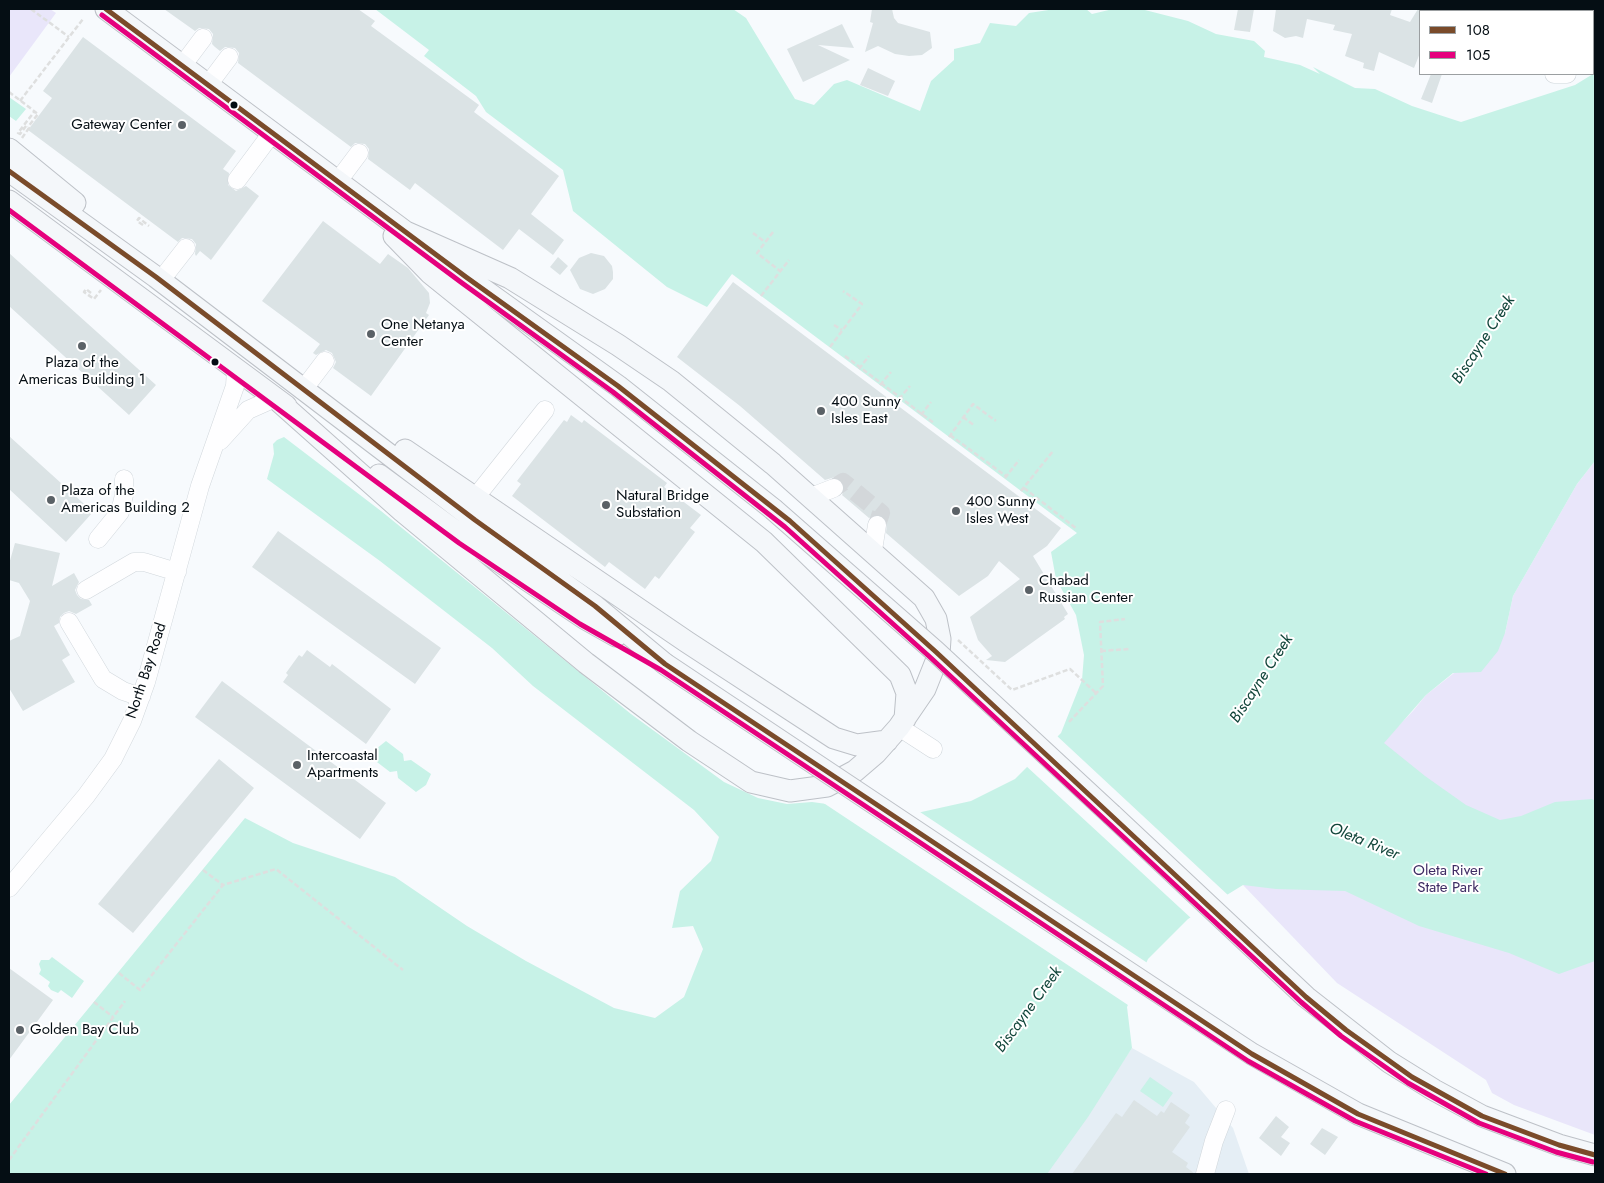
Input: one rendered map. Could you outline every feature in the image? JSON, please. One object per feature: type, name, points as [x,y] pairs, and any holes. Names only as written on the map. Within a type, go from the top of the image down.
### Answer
[{"type":"main road","points":[[106,9],[406,232],[625,391],[773,509],[936,652],[1328,1015],[1389,1062],[1482,1116],[1559,1145],[1595,1155]]},
{"type":"main road","points":[[14,145],[138,253],[159,279]]},
{"type":"main road","points":[[9,171],[159,279],[475,520],[595,606],[664,664]]},
{"type":"main road","points":[[342,184],[430,273],[764,542],[900,675],[907,693],[897,729]]},
{"type":"main road","points":[[9,201],[463,537],[584,618],[664,664],[1252,1054],[1358,1114],[1505,1174]]},
{"type":"main road","points":[[275,398],[402,511],[514,605],[640,704],[734,772],[751,782],[770,788],[790,791],[815,789],[847,777],[869,760],[897,729],[925,689],[936,665],[940,645],[938,624],[924,598],[873,550],[700,402],[618,345],[510,278],[406,232]]},
{"type":"main road","points":[[332,412],[388,439],[834,738],[857,745],[897,729]]},
{"type":"street","points":[[182,66],[203,38]]},
{"type":"street","points":[[208,85],[229,57]]},
{"type":"street","points":[[237,180],[272,132]]},
{"type":"street","points":[[342,184],[359,153]]},
{"type":"street","points":[[159,279],[186,248]]},
{"type":"street","points":[[303,390],[324,361]]},
{"type":"street","name":"North Bay Road","points":[[9,888],[86,796],[113,759],[132,721],[141,697],[200,486],[235,386],[236,368]]},
{"type":"street","name":"North Bay Road","points":[[213,450],[248,410],[275,398]]},
{"type":"street","points":[[475,498],[544,410]]},
{"type":"street","points":[[98,539],[120,512],[124,495],[124,479]]},
{"type":"street","points":[[811,497],[834,488]]},
{"type":"street","points":[[873,550],[877,525]]},
{"type":"street","points":[[86,590],[134,562],[144,562],[176,572]]},
{"type":"street","points":[[69,622],[103,679],[123,691],[141,697]]},
{"type":"street","points":[[897,729],[933,749]]},
{"type":"street","points":[[1205,1174],[1214,1141],[1226,1110]]},
{"type":"path","points":[[31,9],[69,37]]},
{"type":"path","points":[[20,101],[83,19]]},
{"type":"path","points":[[9,92],[38,114],[14,145]]},
{"type":"path","points":[[28,127],[26,126],[20,134],[18,132],[34,112]]},
{"type":"path","points":[[143,225],[137,220],[139,218],[149,226]]},
{"type":"path","points":[[773,232],[757,253],[780,271]]},
{"type":"path","points":[[753,233],[766,242]]},
{"type":"path","points":[[761,296],[789,260]]},
{"type":"path","points":[[91,293],[86,289],[84,292],[94,299],[102,288]]},
{"type":"path","points":[[830,347],[862,304],[842,290]]},
{"type":"path","points":[[834,325],[842,330]]},
{"type":"path","points":[[845,356],[934,423]]},
{"type":"path","points":[[860,368],[869,356]]},
{"type":"path","points":[[881,384],[891,372]]},
{"type":"path","points":[[900,398],[910,386]]},
{"type":"path","points":[[921,414],[931,402]]},
{"type":"path","points":[[996,421],[973,404],[949,436],[1005,478],[1019,460]]},
{"type":"path","points":[[963,417],[975,426]]},
{"type":"path","points":[[1053,451],[1022,490],[1077,529]]},
{"type":"path","points":[[1069,722],[1103,686],[1100,622],[1125,619]]},
{"type":"path","points":[[953,636],[1012,690],[1070,669],[1096,693]]},
{"type":"path","points":[[1101,650],[1129,649]]},
{"type":"path","points":[[119,973],[140,990],[223,886],[276,869],[403,970]]},
{"type":"path","points":[[203,870],[223,886]]},
{"type":"path","points":[[9,1160],[125,1000]]},
{"type":"path","points":[[94,1002],[113,1017]]},
{"type":"shaded area","points":[[1132,1048],[1194,1082],[1233,1128],[1249,1174],[1045,1174]]},
{"type":"green space","points":[[9,9],[50,9],[56,13],[9,77]]},
{"type":"green space","name":"Oleta River State Park","points":[[1595,461],[1595,1135],[1514,1105],[1492,1093],[1486,1080],[1337,983],[1243,885],[1413,711],[1426,695],[1505,633],[1513,596],[1577,484]]},
{"type":"water","points":[[375,9],[733,9],[746,18],[795,99],[814,105],[834,84],[847,80],[920,111],[931,81],[954,60],[954,49],[980,43],[990,23],[1016,26],[1029,13],[1055,9],[1086,9],[1092,14],[1113,9],[1141,9],[1188,21],[1216,34],[1254,41],[1265,51],[1264,57],[1300,65],[1320,74],[1313,67],[1355,88],[1375,89],[1412,106],[1461,122],[1575,85],[1594,75],[1595,67],[1595,461],[1577,484],[1513,596],[1505,633],[1498,651],[1481,672],[1453,673],[1426,695],[1384,743],[1425,776],[1466,805],[1500,820],[1521,816],[1555,802],[1592,799],[1595,801],[1595,961],[1559,974],[1509,953],[1419,926],[1345,891],[1276,889],[1243,885],[1188,919],[1148,959],[1127,1007],[1132,1048],[1088,1117],[1047,1174],[9,1174],[9,1105],[245,818],[293,843],[395,877],[467,926],[526,961],[614,1008],[655,1018],[684,997],[703,949],[693,926],[672,928],[680,891],[711,861],[719,837],[694,810],[533,686],[492,648],[380,561],[267,479],[274,454],[273,444],[277,440],[284,437],[381,511],[631,714],[724,782],[758,798],[787,804],[812,802],[908,815],[971,801],[1015,779],[1061,733],[1082,680],[1084,655],[1076,615],[1056,579],[1051,552],[1077,533],[732,274],[707,307],[667,287],[573,211],[563,170],[486,112],[476,96],[424,56],[429,50]]},
{"type":"water","points":[[9,97],[26,109],[16,121],[9,116]]},
{"type":"water","points":[[386,741],[403,754],[404,761],[411,760],[431,774],[426,785],[416,792],[398,778],[397,771],[390,772],[373,759],[376,749]]},
{"type":"water","points":[[52,957],[84,981],[72,998],[61,990],[58,993],[51,990],[48,986],[50,982],[39,974],[41,960],[49,960]]},
{"type":"water","points":[[1150,1077],[1173,1093],[1163,1107],[1140,1091]]},
{"type":"pier","points":[[1056,735],[1229,896],[1192,919],[1025,765]]},
{"type":"pier","points":[[819,800],[908,812],[917,810],[1149,964],[1131,1007]]},
{"type":"building","points":[[164,9],[358,9],[375,21],[371,26],[479,105],[474,112],[559,176],[531,214],[564,240],[553,255],[519,229],[503,250],[415,183],[410,190],[368,159],[369,149],[365,144],[355,143],[351,147],[238,63],[239,53],[235,48],[225,47],[220,51],[212,44],[213,34],[209,29],[199,28],[195,31]]},
{"type":"building","points":[[872,9],[892,9],[894,18],[898,23],[930,32],[932,48],[922,55],[909,56],[895,54],[878,46],[865,52],[873,23],[870,22]]},
{"type":"building","points":[[1238,9],[1254,9],[1250,32],[1234,30]]},
{"type":"building","points":[[1276,9],[1392,9],[1390,15],[1410,22],[1418,9],[1420,9],[1419,56],[1414,68],[1379,52],[1374,71],[1363,68],[1364,63],[1345,56],[1352,34],[1333,30],[1335,25],[1307,19],[1303,38],[1296,36],[1285,38],[1273,31]]},
{"type":"building","points":[[842,24],[854,48],[818,45],[850,60],[803,82],[787,49]]},
{"type":"building","points":[[83,37],[236,151],[223,169],[229,173],[228,185],[236,191],[246,186],[259,196],[211,260],[200,251],[196,256],[196,244],[192,239],[182,238],[178,242],[28,130],[52,98],[43,91]]},
{"type":"building","points":[[868,68],[895,81],[888,96],[860,85]]},
{"type":"building","points":[[1431,75],[1442,75],[1432,103],[1421,99]]},
{"type":"building","points":[[323,221],[380,264],[388,254],[408,268],[429,293],[430,303],[426,313],[429,315],[371,396],[333,368],[336,362],[332,353],[326,350],[316,355],[313,353],[320,344],[262,301]]},
{"type":"building","name":"Plaza of the Americas Building 1","points":[[9,253],[156,385],[129,415],[9,306]]},
{"type":"building","points":[[591,253],[604,256],[612,266],[613,272],[613,279],[605,289],[593,294],[580,289],[570,270],[579,258]]},
{"type":"building","points":[[558,257],[568,266],[560,275],[550,267]]},
{"type":"building","points":[[733,282],[1061,528],[1047,546],[1033,556],[1068,614],[1064,617],[1065,619],[1005,662],[986,660],[992,656],[978,640],[970,617],[1020,579],[999,561],[988,576],[959,596],[886,533],[887,522],[884,517],[878,514],[869,518],[842,495],[845,489],[841,480],[835,477],[825,480],[740,406],[677,357]]},
{"type":"building","name":"Natural Bridge Substation","points":[[571,415],[582,423],[584,420],[667,483],[664,487],[701,515],[690,528],[695,532],[659,579],[655,576],[645,589],[609,562],[605,567],[512,496],[521,484],[517,481],[564,420],[567,422]]},
{"type":"building","name":"Plaza of the Americas Building 2","points":[[9,436],[93,512],[66,542],[9,489]]},
{"type":"building","points":[[278,531],[441,648],[415,684],[252,567]]},
{"type":"building","points":[[15,543],[60,553],[52,586],[74,573],[79,582],[75,590],[77,595],[81,599],[89,600],[92,605],[76,614],[69,611],[64,613],[60,617],[59,623],[54,626],[70,655],[62,660],[75,682],[23,711],[9,688],[9,641],[20,636],[30,601],[19,583],[9,580],[9,564]]},
{"type":"building","points":[[307,650],[330,667],[332,664],[391,709],[366,744],[283,682],[288,675],[286,673],[299,655],[302,657]]},
{"type":"building","name":"Intercoastal Apartments","points":[[222,681],[386,803],[360,839],[195,717]]},
{"type":"building","points":[[219,759],[254,788],[133,933],[98,904]]},
{"type":"building","name":"Golden Bay Club","points":[[9,968],[53,1000],[9,1060]]},
{"type":"building","points":[[1134,1100],[1157,1116],[1161,1111],[1164,1113],[1171,1102],[1190,1115],[1185,1123],[1190,1127],[1172,1152],[1188,1163],[1186,1167],[1195,1174],[1072,1174],[1116,1113],[1122,1117]]},
{"type":"building","points":[[1276,1116],[1289,1127],[1281,1137],[1290,1143],[1281,1156],[1259,1138]]},
{"type":"building","points":[[1322,1128],[1338,1137],[1325,1155],[1310,1144]]},
{"type":"tunnel","points":[[834,488],[843,482],[881,513],[877,525]]},
{"type":"transit line","name":"108","points":[[106,9],[466,277],[618,386],[790,521],[936,652],[1306,997],[1346,1030],[1412,1077],[1482,1116],[1559,1145],[1595,1155]]},
{"type":"transit line","name":"105","points":[[102,15],[462,283],[613,392],[785,527],[931,658],[1301,1002],[1341,1036],[1408,1083],[1479,1123],[1556,1152],[1593,1162]]},
{"type":"transit line","name":"108","points":[[9,171],[156,277],[475,520],[595,606],[665,664],[1252,1054],[1358,1114],[1505,1174]]},
{"type":"transit line","name":"105","points":[[9,210],[459,543],[580,624],[661,670],[1248,1061],[1355,1121],[1486,1174]]},
{"type":"place","name":"Gateway Center","points":[[182,125]]},
{"type":"place","name":"One Netanya Center","points":[[371,334]]},
{"type":"place","name":"Plaza of the Americas Building 1","points":[[82,346]]},
{"type":"place","name":"400 Sunny Isles East","points":[[821,411]]},
{"type":"place","name":"Plaza of the Americas Building 2","points":[[51,500]]},
{"type":"place","name":"Natural Bridge Substation","points":[[606,505]]},
{"type":"place","name":"400 Sunny Isles West","points":[[956,511]]},
{"type":"place","name":"Chabad Russian Center","points":[[1029,590]]},
{"type":"place","name":"Intercoastal Apartments","points":[[297,765]]},
{"type":"place","name":"Golden Bay Club","points":[[20,1030]]},
{"type":"water label","name":"Biscayne Creek","points":[[1484,340]]},
{"type":"water label","name":"Biscayne Creek","points":[[1262,679]]},
{"type":"water label","name":"Oleta River","points":[[1364,842]]},
{"type":"water label","name":"Biscayne Creek","points":[[1029,1010]]}]
